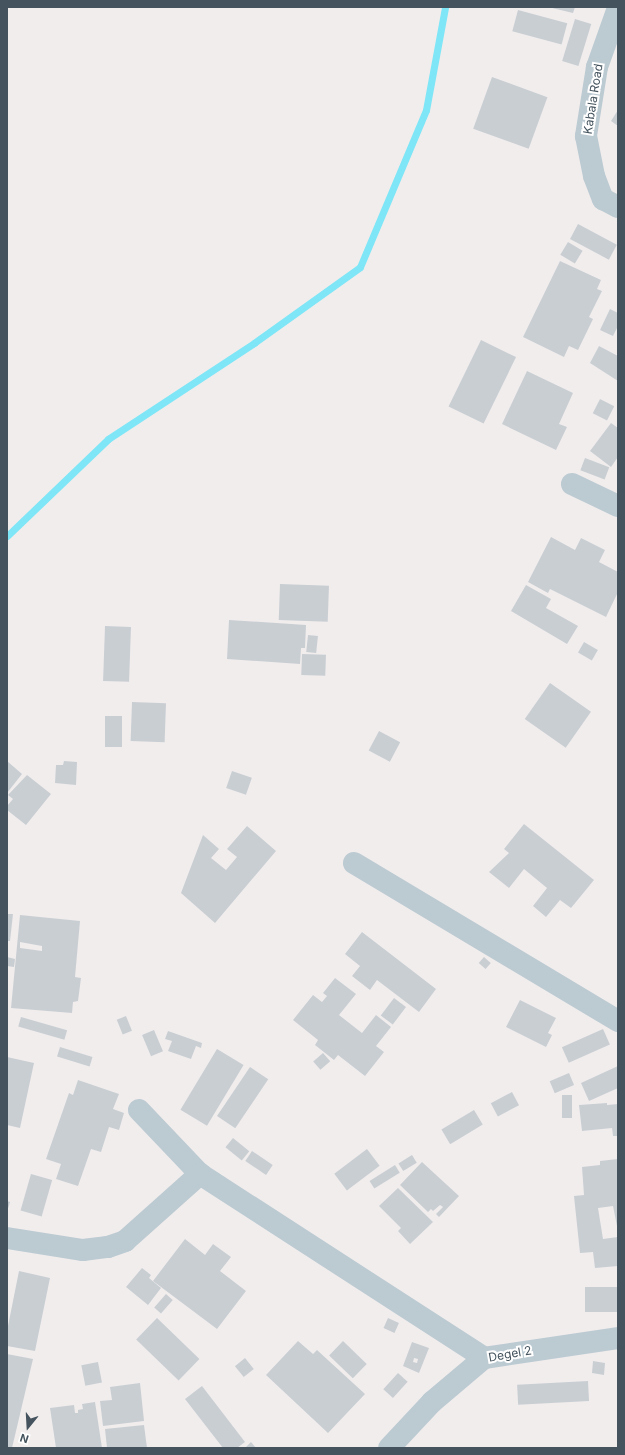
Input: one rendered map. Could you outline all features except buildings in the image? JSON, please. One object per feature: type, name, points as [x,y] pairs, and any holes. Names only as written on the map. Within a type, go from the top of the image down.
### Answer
[{"type":"street","name":"Kabala Road","points":[[618,8],[597,67],[586,136],[594,176],[603,199],[618,208]]},
{"type":"street","points":[[572,484],[618,506]]},
{"type":"street","points":[[354,863],[618,1021]]},
{"type":"street","points":[[139,1110],[200,1174],[484,1358]]},
{"type":"street","points":[[7,1238],[82,1250],[108,1247],[124,1241],[200,1174]]},
{"type":"street","name":"Degel 2","points":[[389,1448],[432,1402],[484,1358],[618,1338]]},
{"type":"waterway","points":[[7,536],[108,439],[254,343],[360,267],[426,110],[445,7]]}]
